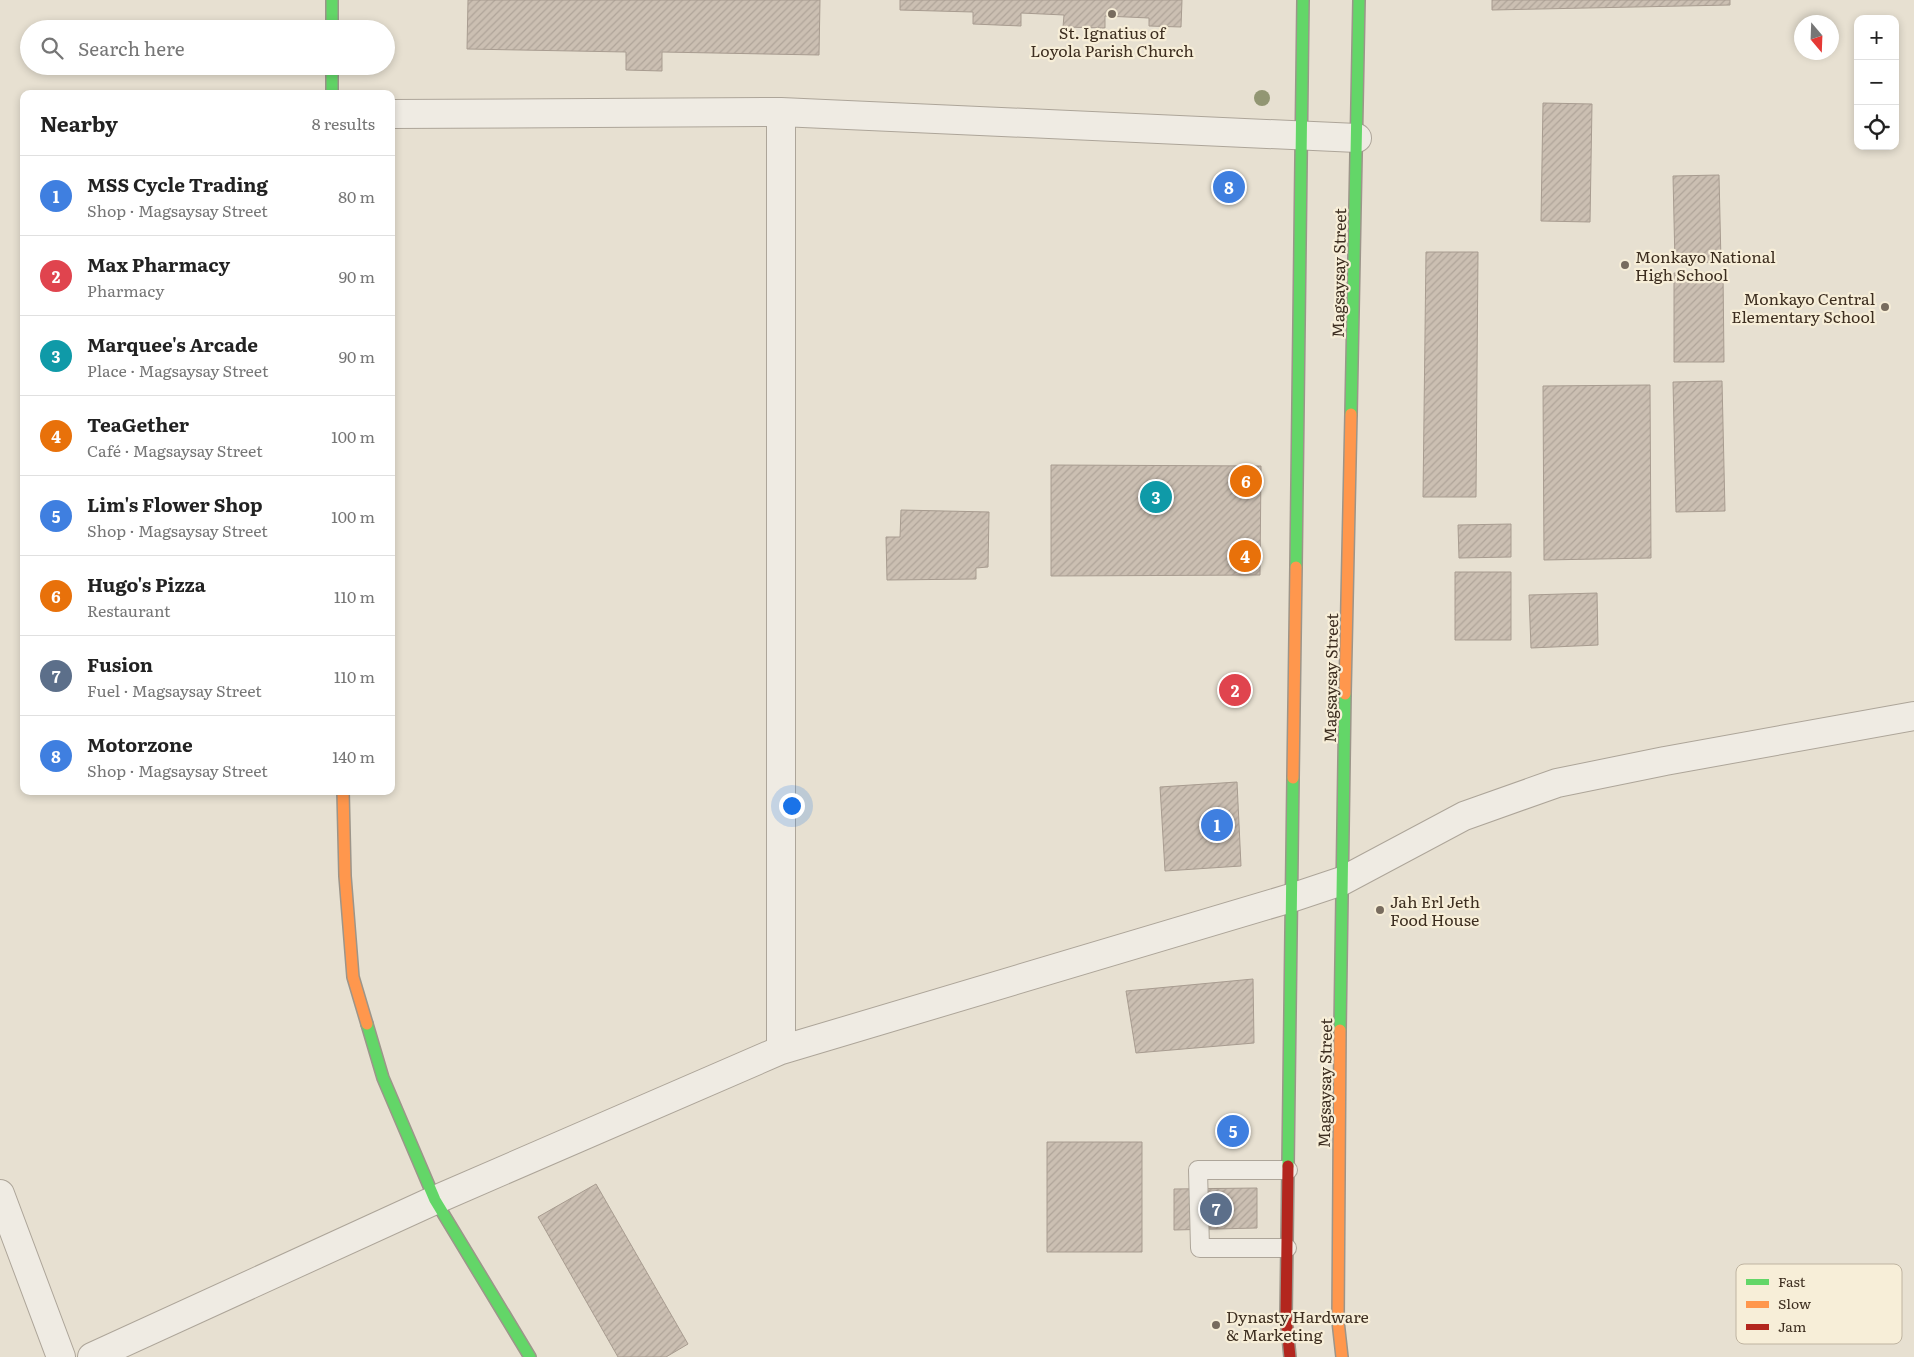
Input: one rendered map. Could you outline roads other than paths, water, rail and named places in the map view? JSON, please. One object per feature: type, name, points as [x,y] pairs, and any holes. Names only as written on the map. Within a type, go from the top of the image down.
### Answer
[{"type":"main road","points":[[332,0],[332,20]]},
{"type":"main road","points":[[1290,1357],[1286,1317],[1303,0]]},
{"type":"main road","name":"Magsaysay Street","points":[[1342,1357],[1338,1321],[1338,1193],[1359,0]]},
{"type":"main road","points":[[332,75],[332,90]]},
{"type":"main road","points":[[343,795],[345,876],[353,977],[383,1078],[435,1200],[530,1357]]},
{"type":"street","points":[[781,1050],[782,112]]},
{"type":"street","points":[[395,114],[782,112],[1357,138]]},
{"type":"street","points":[[92,1357],[435,1200],[781,1050],[1291,898],[1342,881],[1464,816],[1557,784],[1664,761],[1914,716]]},
{"type":"street","points":[[0,1194],[61,1357]]},
{"type":"lane","points":[[1287,1248],[1200,1248],[1198,1170],[1288,1170]]},
{"type":"place","name":"St. Ignatius of Loyola Parish Church","points":[[1112,14]]},
{"type":"place","name":"Motorzone","points":[[1229,187]]},
{"type":"place","name":"Monkayo National High School","points":[[1625,265]]},
{"type":"place","name":"Monkayo Central Elementary School","points":[[1885,307]]},
{"type":"place","name":"Hugo's Pizza","points":[[1246,481]]},
{"type":"place","name":"Marquee's Arcade","points":[[1156,497]]},
{"type":"place","name":"TeaGether","points":[[1245,556]]},
{"type":"place","name":"Max Pharmacy","points":[[1235,690]]},
{"type":"place","name":"MSS Cycle Trading","points":[[1217,825]]},
{"type":"place","name":"Jah Erl Jeth Food House","points":[[1380,910]]},
{"type":"place","name":"Lim's Flower Shop","points":[[1233,1131]]},
{"type":"place","name":"Fusion","points":[[1216,1209]]},
{"type":"place","name":"Dynasty Hardware & Marketing","points":[[1216,1325]]}]
